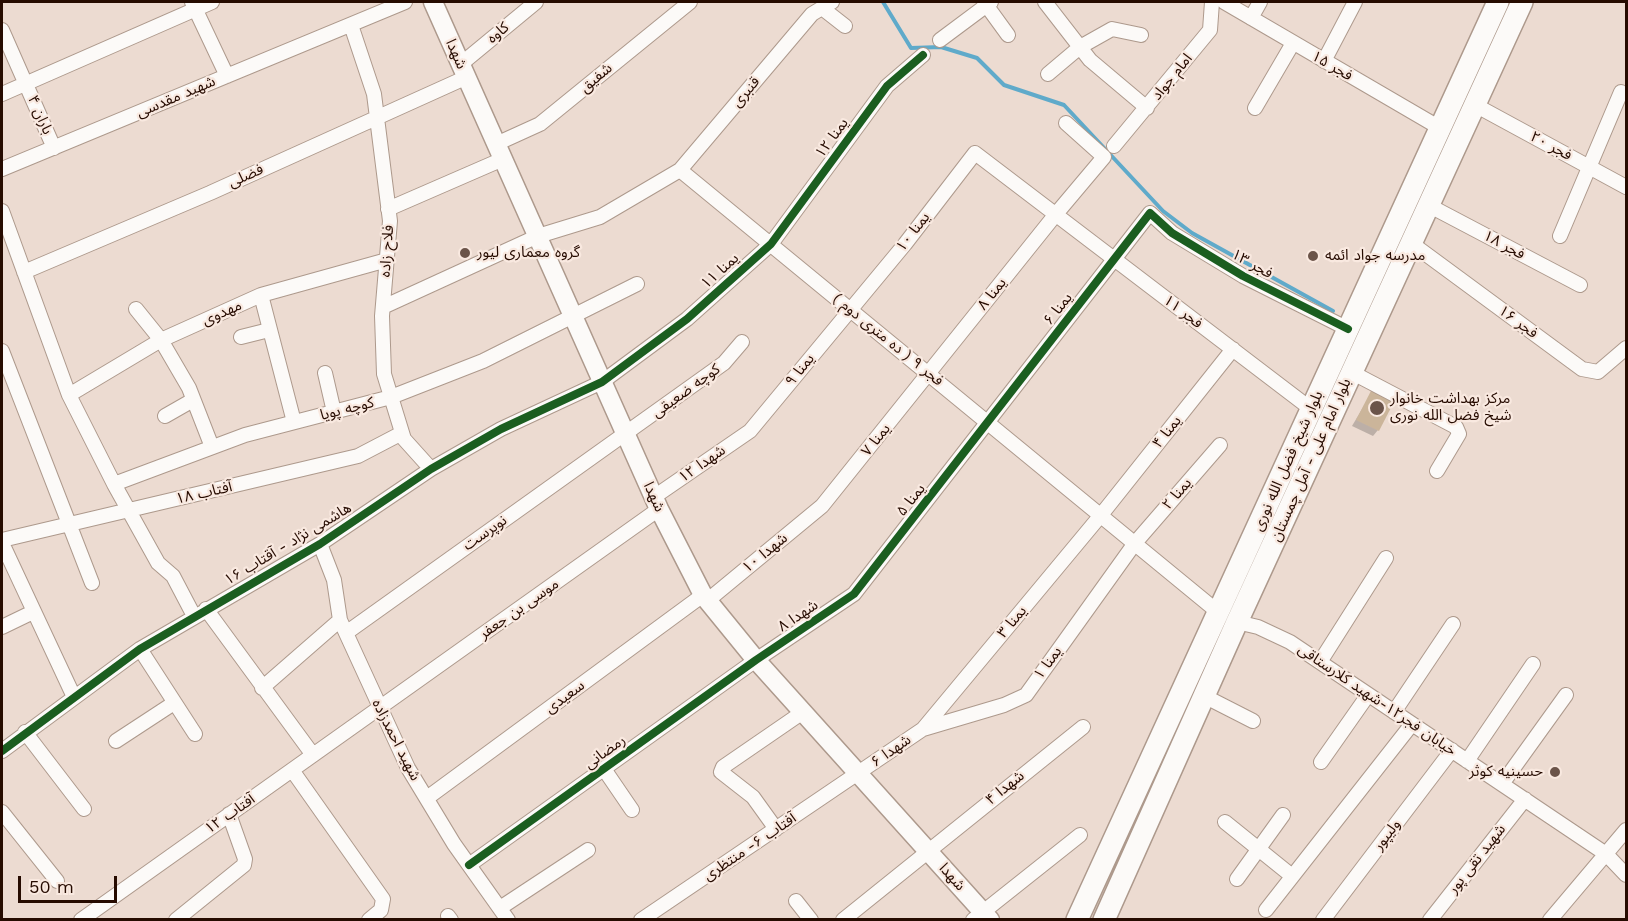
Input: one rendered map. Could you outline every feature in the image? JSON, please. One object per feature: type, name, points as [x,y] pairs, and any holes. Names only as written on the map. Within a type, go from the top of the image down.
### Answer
[{"type":"main road","name":"شهدا","points":[[433,2],[656,503],[705,598],[756,660],[928,850],[982,917]]},
{"type":"main road","name":"بلوار شیخ فضل الله نوری","points":[[1077,920],[1218,612],[1291,481],[1311,409],[1498,2]]},
{"type":"main road","name":"بلوار امام علی - آمل چمستان","points":[[1104,920],[1237,622],[1291,481],[1351,372],[1522,2]]},
{"type":"main road","points":[[1193,720],[1187,724],[1180,720],[1199,677],[1197,657]]},
{"type":"main road","points":[[1158,742],[1170,735],[1175,737],[1176,744],[1160,775],[1161,791]]},
{"type":"street","points":[[2,94],[194,5],[212,2]]},
{"type":"street","name":"شهید مقدسی","points":[[2,169],[405,2]]},
{"type":"street","name":"کاوه","points":[[464,70],[536,2]]},
{"type":"street","name":"شفیق","points":[[388,209],[500,151],[540,124],[690,2]]},
{"type":"street","points":[[1045,2],[1090,60],[1147,108]]},
{"type":"street","name":"امام جواد","points":[[1114,146],[1210,30],[1212,2]]},
{"type":"street","name":"فجر ۱۵","points":[[1224,2],[1440,128]]},
{"type":"street","points":[[1251,18],[1260,2]]},
{"type":"street","points":[[1324,61],[1355,2]]},
{"type":"street","points":[[940,40],[987,3],[1008,35]]},
{"type":"street","points":[[194,5],[227,76]]},
{"type":"street","points":[[819,6],[845,26]]},
{"type":"street","name":"قنبری","points":[[680,170],[819,6]]},
{"type":"street","name":"فلاح زاده","points":[[351,24],[374,94],[388,209],[383,307],[384,374],[404,439],[431,469]]},
{"type":"street","points":[[1048,74],[1080,47],[1112,29],[1141,35]]},
{"type":"street","name":"باران ۴","points":[[2,30],[54,148]]},
{"type":"street","points":[[1254,108],[1293,43]]},
{"type":"street","name":"یمنا ۱۲","points":[[771,244],[887,86],[923,55]]},
{"type":"street","name":"فضلی","points":[[24,272],[377,118],[464,70]]},
{"type":"street","points":[[1560,236],[1621,92]]},
{"type":"street","name":"فجر ۲۰","points":[[1474,105],[1626,187]]},
{"type":"street","points":[[1056,214],[1104,158],[1066,123]]},
{"type":"street","name":"فجر ۱۱","points":[[975,153],[1311,409]]},
{"type":"street","name":"یمنا ۱۰","points":[[850,309],[975,153]]},
{"type":"street","points":[[383,307],[538,236],[600,217],[680,170]]},
{"type":"street","name":"فجر ۹ ( ده متری دوم )","points":[[680,170],[1218,612]]},
{"type":"street","name":"فجر ۱۸","points":[[1428,205],[1580,285]]},
{"type":"street","points":[[2,211],[69,394],[114,484],[158,563],[173,576],[313,755]]},
{"type":"street","name":"فجر ۱۳","points":[[1150,213],[1172,233],[1243,276],[1348,329]]},
{"type":"street","name":"یمنا ۶","points":[[988,423],[1150,213]]},
{"type":"street","name":"یمنا ۸","points":[[929,374],[1056,214]]},
{"type":"street","name":"فجر ۱۶","points":[[1411,243],[1582,369],[1598,372],[1626,348]]},
{"type":"street","name":"یمنا ۱۱","points":[[602,382],[687,319],[771,244]]},
{"type":"street","name":"مهدوی","points":[[69,394],[161,340],[261,295],[387,260]]},
{"type":"street","name":"کوچه پویا","points":[[114,484],[245,435],[391,397],[483,361],[637,284]]},
{"type":"street","points":[[261,295],[294,422]]},
{"type":"street","points":[[136,309],[161,340],[193,400],[212,447]]},
{"type":"street","name":"یمنا ۹","points":[[750,431],[850,309]]},
{"type":"street","points":[[241,337],[269,330]]},
{"type":"street","name":"کوچه ضعیقی","points":[[626,435],[724,363],[742,342]]},
{"type":"street","name":"یمنا ۴","points":[[1101,515],[1233,349]]},
{"type":"street","points":[[2,351],[92,583]]},
{"type":"street","points":[[1351,372],[1456,426],[1459,434],[1437,471]]},
{"type":"street","points":[[325,373],[334,412]]},
{"type":"street","name":"یمنا ۷","points":[[822,506],[929,374]]},
{"type":"street","name":"هاشمی نژاد - آقتاب ۱۶","points":[[2,751],[140,649],[320,544],[431,469],[501,429],[602,382]]},
{"type":"street","points":[[165,416],[193,400]]},
{"type":"street","name":"یمنا ۵","points":[[854,594],[988,423]]},
{"type":"street","name":"شهدا ۱۲","points":[[656,503],[750,431]]},
{"type":"street","name":"آفتاب ۱۸","points":[[2,542],[358,456],[402,433]]},
{"type":"street","name":"نوپرست","points":[[346,633],[626,435]]},
{"type":"street","name":"یمنا ۲","points":[[1135,543],[1220,445]]},
{"type":"street","name":"موسی بن جعفر","points":[[379,708],[656,503]]},
{"type":"street","name":"شهدا ۱۰","points":[[705,598],[822,506]]},
{"type":"street","name":"یمنا ۳","points":[[923,729],[1101,515]]},
{"type":"street","points":[[2,542],[74,696]]},
{"type":"street","name":"یمنا ۱","points":[[923,729],[1004,705],[1026,695],[1135,543]]},
{"type":"street","name":"شهید احمدزاده","points":[[320,544],[334,580],[340,620],[379,708],[427,798],[469,865],[504,914]]},
{"type":"street","points":[[1320,662],[1386,558]]},
{"type":"street","name":"شهدا ۸","points":[[756,660],[854,594]]},
{"type":"street","name":"سعیدی","points":[[427,798],[705,598]]},
{"type":"street","points":[[2,627],[33,612]]},
{"type":"street","points":[[262,688],[340,620]]},
{"type":"street","name":"خيابان فجر۱۲-شهيد كلارستاقی","points":[[1237,622],[1274,633],[1320,662],[1606,854],[1626,875]]},
{"type":"street","points":[[1394,712],[1453,624]]},
{"type":"street","points":[[140,649],[195,735]]},
{"type":"street","name":"رمضانی","points":[[469,865],[756,660]]},
{"type":"street","points":[[1467,761],[1533,664]]},
{"type":"street","points":[[1321,762],[1368,694]]},
{"type":"street","points":[[1502,784],[1566,695]]},
{"type":"street","points":[[1204,696],[1253,721]]},
{"type":"street","points":[[116,741],[174,703]]},
{"type":"street","name":"آفتاب ۱۲","points":[[81,920],[379,708]]},
{"type":"street","points":[[776,830],[753,797],[721,772],[723,767],[803,712]]},
{"type":"street","points":[[1266,910],[1412,724]]},
{"type":"street","name":"شهدا ۴","points":[[843,920],[1083,727]]},
{"type":"street","name":"شهدا ۶","points":[[859,774],[923,729]]},
{"type":"street","points":[[25,732],[84,809]]},
{"type":"street","name":"ولیپور","points":[[1323,920],[1452,750]]},
{"type":"street","points":[[604,769],[632,810]]},
{"type":"street","points":[[292,770],[382,899],[381,910],[369,920]]},
{"type":"street","name":"آفتاب ۶- منتظری","points":[[641,920],[859,774]]},
{"type":"street","name":"شهید تقی پور","points":[[1430,920],[1525,799]]},
{"type":"street","points":[[2,812],[57,881]]},
{"type":"street","points":[[176,920],[244,866],[245,859],[229,814]]},
{"type":"street","points":[[1237,879],[1283,814]]},
{"type":"street","points":[[1225,822],[1292,876]]},
{"type":"street","points":[[1550,920],[1626,830]]},
{"type":"street","points":[[982,917],[1080,835]]},
{"type":"street","points":[[504,914],[588,850]]},
{"type":"street","points":[[796,901],[811,920]]},
{"type":"building","name":"مرکز بهداشت خانوار شیخ فضل الله نوری","points":[[1374,385],[1397,396],[1379,431],[1356,420]]},
{"type":"waterway","points":[[883,2],[911,48],[941,47],[977,58],[1004,85],[1064,105],[1163,211],[1192,233],[1333,311]]},
{"type":"cycle path","points":[[2,751],[140,649],[320,544],[431,469],[501,429],[602,382],[687,319],[771,244],[887,86],[923,55]]},
{"type":"cycle path","points":[[469,865],[756,660],[854,594],[1150,213],[1172,233],[1243,276],[1348,329]]},
{"type":"place","name":"گروه معماری لیور","points":[[465,253]]},
{"type":"place","name":"مدرسه جواد ائمه","points":[[1313,256]]},
{"type":"place","name":"مرکز بهداشت خانوار شیخ فضل الله نوری","points":[[1377,408]]},
{"type":"place","name":"حسینیه کوثر","points":[[1555,772]]}]
